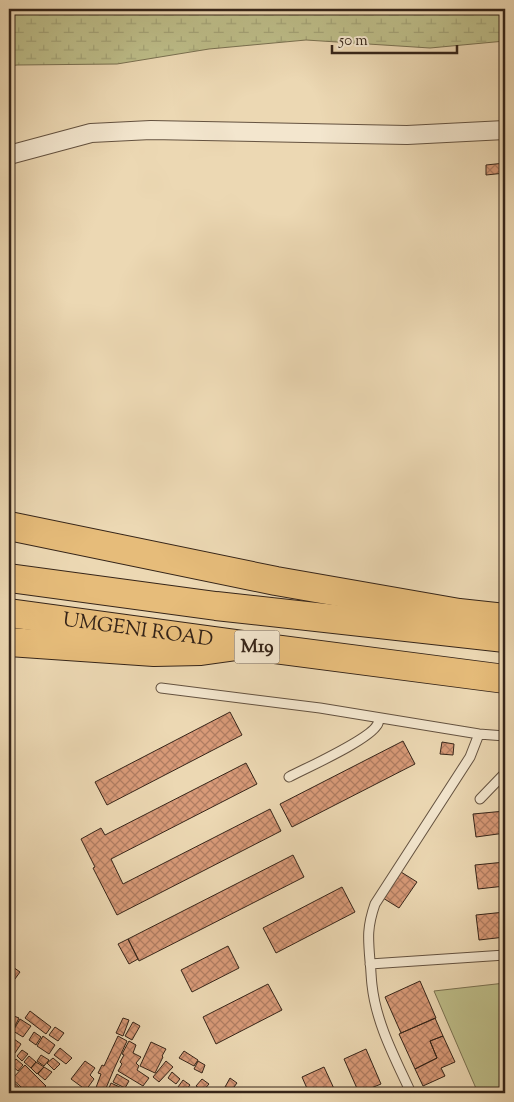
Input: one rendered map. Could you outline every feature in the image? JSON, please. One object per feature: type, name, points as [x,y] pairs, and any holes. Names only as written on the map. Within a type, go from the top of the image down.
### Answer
[{"type":"highway","points":[[9,526],[276,581],[505,618]]},
{"type":"highway","name":"UMGENI ROAD","points":[[9,578],[216,606],[505,638]]},
{"type":"highway","name":"UMGENI ROAD","points":[[9,613],[505,679]]},
{"type":"highway","points":[[9,642],[154,652],[201,651],[244,645]]},
{"type":"street","points":[[9,156],[91,133],[161,130],[407,135],[505,130]]},
{"type":"lane","points":[[161,688],[320,708],[479,734],[505,736]]},
{"type":"lane","points":[[288,777],[354,743],[378,725],[380,718]]},
{"type":"lane","points":[[411,1093],[385,1036],[378,1014],[370,964],[368,933],[370,921],[375,904],[470,757],[479,734]]},
{"type":"lane","points":[[480,799],[505,772]]},
{"type":"lane","points":[[370,964],[505,955]]},
{"type":"green space","points":[[9,9],[505,9],[505,41],[430,48],[306,40],[209,49],[117,64],[9,66]]},
{"type":"green space","points":[[505,983],[505,1093],[478,1093],[434,991]]},
{"type":"building","points":[[505,163],[505,173],[486,175],[486,165]]},
{"type":"building","points":[[230,712],[242,735],[107,805],[95,782]]},
{"type":"building","points":[[403,741],[415,764],[292,827],[280,804]]},
{"type":"building","points":[[442,742],[454,744],[453,755],[440,754]]},
{"type":"building","points":[[246,763],[257,784],[111,859],[123,884],[270,809],[281,831],[117,915],[93,868],[95,867],[81,839],[101,828],[105,835]]},
{"type":"building","points":[[505,811],[505,833],[476,837],[473,814]]},
{"type":"building","points":[[293,855],[304,877],[139,961],[128,939]]},
{"type":"building","points":[[505,862],[505,886],[478,889],[475,865]]},
{"type":"building","points":[[401,872],[417,882],[399,908],[383,898]]},
{"type":"building","points":[[342,887],[355,912],[276,953],[263,928]]},
{"type":"building","points":[[505,912],[505,937],[479,940],[476,915]]},
{"type":"building","points":[[128,939],[138,959],[129,964],[118,944]]},
{"type":"building","points":[[228,946],[239,968],[192,992],[181,970]]},
{"type":"building","points":[[13,967],[20,972],[12,983],[9,981],[9,973]]},
{"type":"building","points":[[420,981],[436,1018],[401,1033],[385,997]]},
{"type":"building","points":[[268,984],[282,1010],[216,1044],[203,1017]]},
{"type":"building","points":[[30,1011],[51,1027],[46,1034],[25,1018]]},
{"type":"building","points":[[9,1014],[19,1018],[13,1030],[9,1028]]},
{"type":"building","points":[[123,1018],[129,1020],[123,1036],[116,1033]]},
{"type":"building","points":[[435,1018],[443,1036],[430,1041],[437,1058],[415,1069],[399,1034]]},
{"type":"building","points":[[20,1019],[31,1026],[23,1037],[13,1031]]},
{"type":"building","points":[[133,1022],[140,1026],[132,1040],[125,1036]]},
{"type":"building","points":[[55,1027],[64,1033],[58,1041],[49,1035]]},
{"type":"building","points":[[34,1032],[41,1037],[36,1045],[29,1040]]},
{"type":"building","points":[[43,1036],[55,1045],[49,1054],[37,1046]]},
{"type":"building","points":[[118,1036],[127,1041],[104,1093],[94,1093],[101,1074],[98,1073],[102,1065],[104,1066]]},
{"type":"building","points":[[443,1036],[455,1062],[441,1068],[445,1076],[423,1086],[415,1069],[437,1058],[430,1041]]},
{"type":"building","points":[[14,1039],[21,1044],[15,1053],[9,1049]]},
{"type":"building","points":[[129,1041],[136,1045],[133,1053],[141,1057],[136,1063],[139,1066],[137,1070],[149,1078],[143,1086],[118,1071],[122,1064],[120,1062],[124,1055],[122,1054]]},
{"type":"building","points":[[151,1042],[166,1049],[155,1073],[140,1066]]},
{"type":"building","points":[[60,1048],[72,1058],[66,1064],[54,1055]]},
{"type":"building","points":[[366,1049],[381,1084],[359,1093],[344,1059]]},
{"type":"building","points":[[22,1050],[28,1054],[22,1061],[17,1056]]},
{"type":"building","points":[[184,1051],[198,1060],[194,1066],[179,1058]]},
{"type":"building","points":[[41,1055],[49,1060],[44,1066],[37,1061]]},
{"type":"building","points":[[29,1056],[36,1062],[31,1068],[24,1062]]},
{"type":"building","points":[[53,1058],[60,1064],[54,1070],[47,1063]]},
{"type":"building","points":[[16,1059],[23,1065],[18,1071],[11,1065]]},
{"type":"building","points":[[85,1061],[95,1068],[90,1075],[94,1079],[86,1090],[71,1079]]},
{"type":"building","points":[[166,1061],[173,1067],[159,1082],[153,1077]]},
{"type":"building","points":[[198,1061],[205,1065],[202,1073],[194,1069]]},
{"type":"building","points":[[36,1062],[44,1067],[37,1074],[31,1068]]},
{"type":"building","points":[[25,1065],[46,1086],[40,1092],[37,1089],[33,1093],[28,1093],[12,1079]]},
{"type":"building","points":[[44,1067],[52,1072],[45,1080],[38,1074]]},
{"type":"building","points":[[324,1067],[336,1093],[309,1093],[302,1077]]},
{"type":"building","points":[[172,1072],[180,1079],[176,1084],[168,1078]]},
{"type":"building","points":[[117,1074],[129,1081],[125,1088],[113,1082]]},
{"type":"building","points":[[230,1078],[237,1083],[231,1091],[225,1087]]},
{"type":"building","points":[[202,1079],[209,1084],[203,1091],[196,1086]]},
{"type":"building","points":[[183,1080],[190,1085],[184,1093],[178,1087]]},
{"type":"building","points":[[12,1081],[26,1093],[12,1093],[9,1090],[9,1084]]},
{"type":"building","points":[[111,1083],[124,1089],[122,1093],[107,1093]]}]
